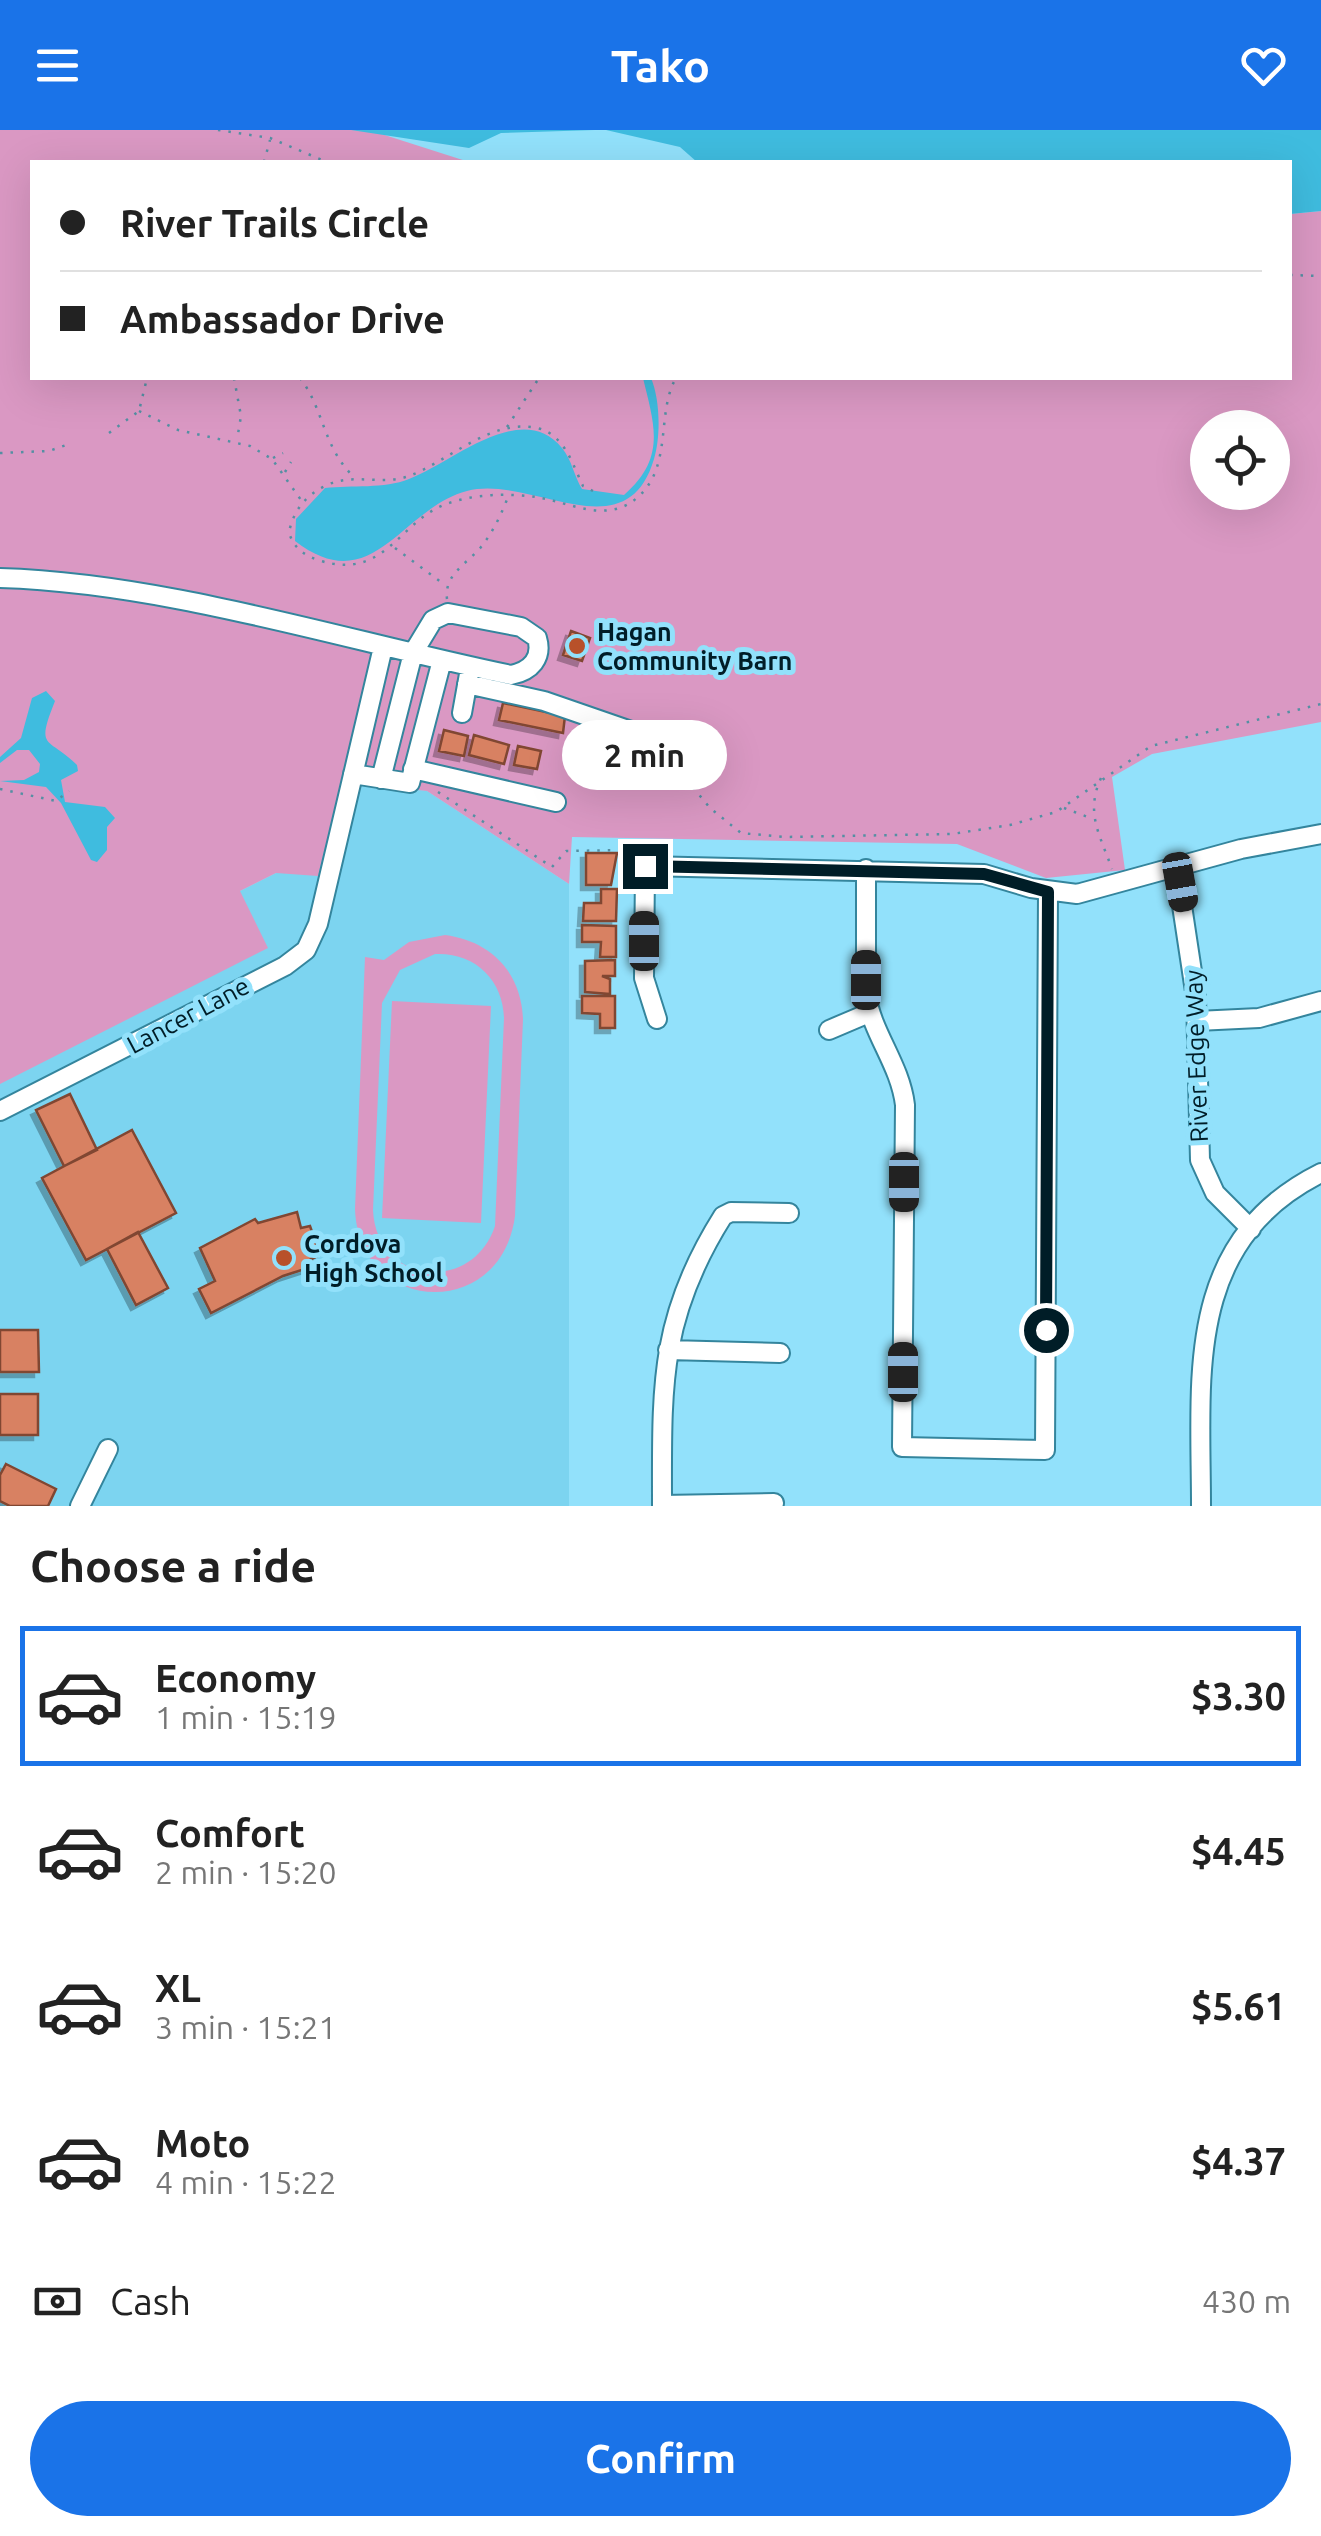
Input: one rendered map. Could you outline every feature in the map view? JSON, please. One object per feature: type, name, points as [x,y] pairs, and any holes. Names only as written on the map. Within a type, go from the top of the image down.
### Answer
[{"type":"street","points":[[0,578],[60,580],[140,593],[442,660],[469,675],[680,748]]},
{"type":"street","points":[[381,779],[413,653],[434,620],[448,613],[521,627],[537,638],[540,654],[522,673],[469,675]]},
{"type":"street","name":"Lancer Lane","points":[[0,1111],[296,958],[314,938],[382,646]]},
{"type":"street","points":[[412,776],[442,660]]},
{"type":"street","points":[[462,713],[469,675]]},
{"type":"street","points":[[353,774],[381,779],[412,776],[556,802]]},
{"type":"street","points":[[657,1019],[644,978],[645,866],[984,874],[1048,892],[1076,894],[1176,866],[1321,834]]},
{"type":"street","name":"River Edge Way","points":[[1176,866],[1192,958],[1200,1160],[1215,1193],[1251,1228]]},
{"type":"street","points":[[866,869],[869,1014],[897,1067],[905,1106],[902,1448],[1045,1450],[1048,892]]},
{"type":"street","points":[[1196,1021],[1260,1018],[1321,1001]]},
{"type":"street","points":[[828,1030],[869,1014]]},
{"type":"street","points":[[1201,1506],[1203,1335],[1224,1270],[1251,1228],[1283,1197],[1318,1182]]},
{"type":"street","points":[[774,1503],[662,1506],[662,1396],[671,1325],[689,1278],[723,1216],[789,1213]]},
{"type":"street","points":[[668,1350],[780,1353]]},
{"type":"street","points":[[80,1506],[108,1449]]},
{"type":"path","points":[[218,130],[270,138],[322,160]]},
{"type":"path","points":[[264,160],[270,138]]},
{"type":"path","points":[[1292,275],[1321,276]]},
{"type":"path","points":[[108,433],[139,411],[147,380]]},
{"type":"path","points":[[234,380],[242,416],[237,440]]},
{"type":"path","points":[[301,380],[311,393],[326,440],[356,478]]},
{"type":"path","points":[[507,428],[537,380]]},
{"type":"path","points":[[593,491],[583,486],[569,454],[551,434],[524,426],[507,428],[403,478],[356,478],[328,484],[302,502],[289,532],[292,544],[310,557],[337,566],[364,561],[394,548],[443,505],[484,495],[607,511],[641,496],[661,454],[664,401],[675,380]]},
{"type":"path","points":[[139,411],[178,430],[237,440],[272,459],[302,502]]},
{"type":"path","points":[[0,453],[50,451],[69,444]]},
{"type":"path","points":[[272,459],[284,454]]},
{"type":"path","points":[[284,473],[292,462]]},
{"type":"path","points":[[394,548],[447,587],[456,570],[480,548],[498,522],[508,496]]},
{"type":"path","points":[[652,740],[710,808],[741,832],[784,837],[952,834],[1010,825],[1062,808],[1150,746],[1321,704]]},
{"type":"path","points":[[412,776],[552,867],[566,851],[623,850],[637,856],[645,866]]},
{"type":"path","points":[[1102,777],[1092,802],[1093,819],[1117,884]]},
{"type":"path","points":[[0,788],[56,801],[69,790]]},
{"type":"path","points":[[1062,808],[1079,810],[1093,819]]},
{"type":"shaded area","points":[[0,130],[369,130],[463,160],[30,160],[30,380],[1292,380],[1292,214],[1321,211],[1321,722],[1152,754],[1112,777],[1125,870],[1046,878],[957,844],[572,837],[569,884],[427,791],[341,782],[318,876],[276,873],[240,891],[268,948],[0,1084]]},
{"type":"shaded area","points":[[351,130],[595,130],[501,133],[469,148]]},
{"type":"shaded area","points":[[606,130],[1321,130],[1321,211],[1292,214],[1292,160],[695,160],[680,147]]},
{"type":"shaded area","points":[[644,380],[652,380],[656,396],[658,440],[641,487],[622,502],[599,506],[519,492],[467,491],[444,500],[366,556],[346,561],[322,557],[295,541],[296,519],[325,488],[399,482],[507,432],[527,430],[545,434],[562,448],[582,489],[624,495],[647,468],[652,454],[651,410]]},
{"type":"shaded area","points":[[46,691],[55,701],[46,728],[48,741],[77,765],[78,771],[61,780],[65,802],[105,807],[115,818],[107,827],[107,850],[97,862],[91,860],[61,803],[46,787],[0,781],[24,780],[39,772],[40,764],[29,750],[17,750],[0,763],[0,757],[21,738],[32,698]]},
{"type":"shaded area","name":"Cordova High School","points":[[341,781],[427,791],[569,884],[569,1506],[0,1506],[0,1011],[276,873]]},
{"type":"shaded area","points":[[445,935],[489,952],[510,973],[523,1019],[515,1216],[504,1250],[485,1275],[459,1288],[431,1292],[404,1286],[380,1270],[362,1244],[355,1209],[365,957],[384,960],[409,942]],"holes":[[[435,954],[474,963],[484,971],[502,1004],[495,1226],[483,1248],[467,1263],[447,1271],[427,1272],[407,1266],[390,1253],[378,1235],[373,1210],[382,1003],[400,970]]]},
{"type":"shaded area","points":[[392,1001],[491,1006],[481,1223],[382,1218]]},
{"type":"building","name":"Hagan Community Barn","points":[[571,631],[590,638],[582,661],[563,655]]},
{"type":"building","points":[[503,703],[565,716],[563,733],[499,720]]},
{"type":"building","points":[[444,730],[468,736],[464,756],[439,751]]},
{"type":"building","points":[[474,735],[509,745],[504,764],[469,755]]},
{"type":"building","points":[[518,746],[541,751],[537,769],[514,765]]},
{"type":"building","points":[[586,853],[617,853],[611,885],[586,885]]},
{"type":"building","points":[[601,889],[617,889],[616,921],[583,921],[584,903],[601,903]]},
{"type":"building","points":[[582,925],[616,926],[616,957],[600,957],[601,942],[582,942]]},
{"type":"building","points":[[615,960],[615,976],[602,976],[610,979],[610,994],[585,992],[585,961]]},
{"type":"building","points":[[582,996],[615,996],[615,1028],[600,1028],[600,1014],[582,1013]]},
{"type":"building","points":[[70,1094],[97,1150],[64,1166],[36,1110]]},
{"type":"building","points":[[132,1130],[176,1213],[86,1260],[42,1178]]},
{"type":"building","points":[[297,1212],[301,1228],[310,1226],[320,1255],[311,1259],[314,1266],[283,1276],[211,1313],[199,1289],[215,1281],[200,1248],[255,1219],[258,1223]]},
{"type":"building","points":[[138,1232],[168,1288],[136,1305],[107,1249]]},
{"type":"building","points":[[0,1330],[38,1330],[39,1372],[0,1372]]},
{"type":"building","points":[[0,1394],[38,1394],[38,1435],[0,1435]]},
{"type":"building","points":[[6,1464],[56,1489],[48,1506],[10,1506],[0,1501],[0,1475]]},
{"type":"place","name":"Hagan Community Barn","points":[[577,646]]},
{"type":"place","name":"Cordova High School","points":[[284,1258]]},
{"type":"route","points":[[645,866],[984,874],[1048,892],[1046,1330]]}]
